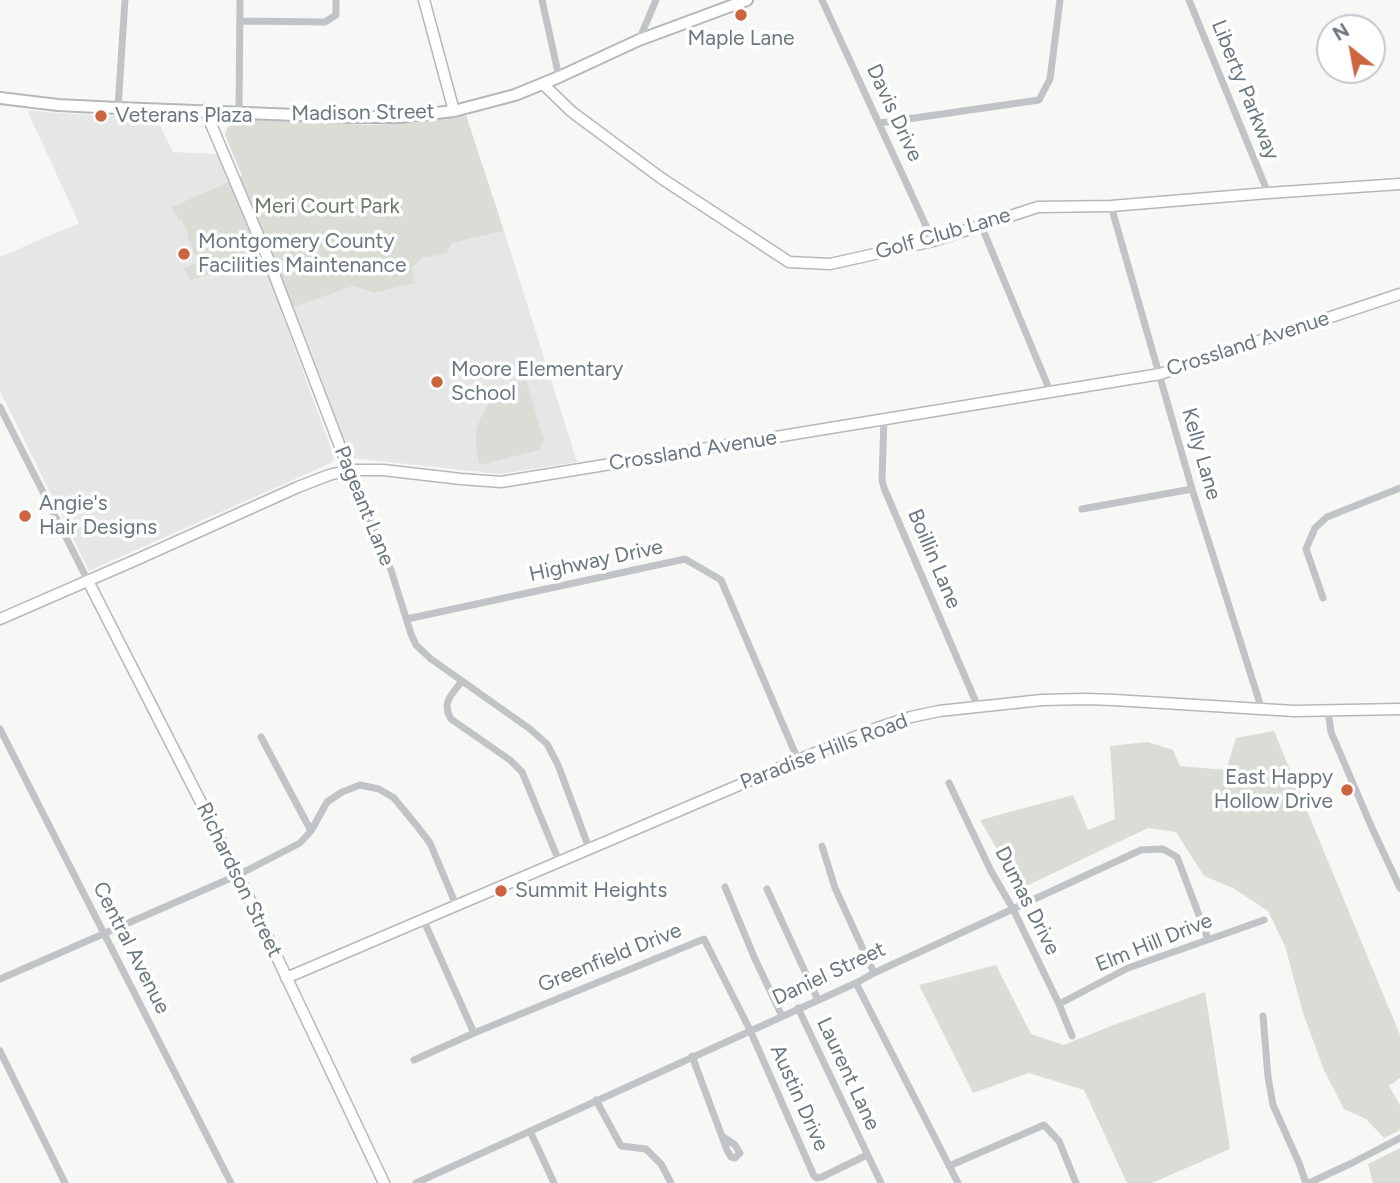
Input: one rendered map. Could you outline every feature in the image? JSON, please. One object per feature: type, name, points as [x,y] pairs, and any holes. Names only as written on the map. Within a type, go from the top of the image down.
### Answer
[{"type":"main road","name":"Madison Street","points":[[0,98],[58,105],[239,113],[386,117],[454,111],[510,97],[639,40],[747,0]]},
{"type":"street","points":[[118,108],[125,0]]},
{"type":"street","points":[[239,113],[240,0]]},
{"type":"street","points":[[240,21],[325,22],[336,15],[336,0]]},
{"type":"street","points":[[424,0],[454,111]]},
{"type":"street","points":[[542,0],[559,77]]},
{"type":"street","points":[[639,40],[656,0]]},
{"type":"street","name":"Davis Drive","points":[[822,0],[933,241]]},
{"type":"street","points":[[880,123],[1038,100],[1050,79],[1060,0]]},
{"type":"street","name":"Liberty Parkway","points":[[1189,0],[1268,193]]},
{"type":"street","name":"Golf Club Lane","points":[[543,84],[572,112],[652,171],[789,262],[831,264],[933,241],[1038,207],[1111,206],[1400,184]]},
{"type":"street","name":"Pageant Lane","points":[[205,110],[269,261],[349,470],[391,570],[416,645],[431,659],[547,744],[558,765],[589,848]]},
{"type":"street","name":"Kelly Lane","points":[[1111,206],[1192,489],[1262,710]]},
{"type":"street","points":[[981,225],[1050,391]]},
{"type":"street","name":"Crossland Avenue","points":[[0,619],[307,483],[349,470],[383,470],[501,482],[1160,373],[1400,294]]},
{"type":"street","points":[[0,407],[88,581]]},
{"type":"street","name":"Boillin Lane","points":[[884,419],[884,488],[978,707]]},
{"type":"street","points":[[1323,598],[1306,549],[1315,528],[1327,517],[1400,488]]},
{"type":"street","points":[[1082,509],[1192,489]]},
{"type":"street","name":"Highway Drive","points":[[407,619],[685,559],[721,580],[798,760]]},
{"type":"street","name":"Richardson Street","points":[[88,581],[238,874],[384,1183]]},
{"type":"street","points":[[462,681],[448,701],[447,713],[523,772],[559,861]]},
{"type":"street","name":"Paradise Hills Road","points":[[286,978],[798,760],[911,717],[1042,700],[1085,699],[1262,710],[1400,709]]},
{"type":"street","points":[[1328,710],[1331,732],[1400,888]]},
{"type":"street","name":"Central Avenue","points":[[0,729],[231,1183]]},
{"type":"street","points":[[261,737],[311,831]]},
{"type":"street","name":"Dumas Drive","points":[[949,783],[991,871],[1013,909],[1072,1036]]},
{"type":"street","points":[[0,979],[238,874],[300,843],[311,831],[327,802],[360,785],[379,789],[394,798],[430,843],[456,905]]},
{"type":"street","points":[[822,846],[835,888],[874,973]]},
{"type":"street","name":"Daniel Street","points":[[416,1183],[1141,850],[1163,849],[1177,857],[1208,939]]},
{"type":"street","points":[[724,887],[782,1016]]},
{"type":"street","points":[[767,890],[818,1000]]},
{"type":"street","points":[[423,919],[474,1032]]},
{"type":"street","name":"Elm Hill Drive","points":[[1059,1004],[1128,968],[1264,920]]},
{"type":"street","name":"Greenfield Drive","points":[[414,1060],[474,1032],[704,939],[750,1030]]},
{"type":"street","points":[[856,983],[958,1183]]},
{"type":"street","name":"Laurent Lane","points":[[798,1009],[881,1183]]},
{"type":"street","points":[[1264,1016],[1268,1077],[1273,1105],[1307,1183],[1400,1138]]},
{"type":"street","name":"Austin Drive","points":[[750,1030],[817,1178]]},
{"type":"street","points":[[0,1051],[65,1183]]},
{"type":"street","points":[[692,1056],[722,1136]]},
{"type":"street","points":[[596,1100],[621,1146],[646,1149],[661,1164],[671,1183]]},
{"type":"street","points":[[949,1166],[1044,1125],[1059,1141],[1076,1183]]},
{"type":"street","points":[[530,1131],[554,1183]]},
{"type":"street","name":"Laurent Lane","points":[[817,1178],[867,1155]]},
{"type":"shaded area","points":[[27,110],[156,118],[173,152],[217,154],[281,311],[333,454],[331,463],[89,571],[0,391],[0,257],[79,223]]},
{"type":"shaded area","name":"Moore Elementary School","points":[[504,231],[577,462],[500,474],[351,458],[293,306],[354,286],[374,293],[414,283],[412,270],[422,258],[445,254],[452,243]]},
{"type":"green space","name":"Meri Court Park","points":[[466,115],[504,231],[452,243],[446,254],[422,258],[412,269],[415,283],[374,293],[354,286],[281,311],[258,254],[190,281],[184,269],[198,262],[188,233],[172,207],[242,176],[225,135],[228,127],[239,119],[369,125],[411,123]]},
{"type":"green space","points":[[526,380],[544,440],[539,450],[480,465],[476,436],[483,414],[496,397]]},
{"type":"green space","points":[[1274,731],[1400,1035],[1400,1078],[1389,1086],[1400,1105],[1400,1130],[1384,1138],[1366,1119],[1344,1109],[1324,1070],[1303,1013],[1285,946],[1268,911],[1233,888],[1204,876],[1176,832],[1148,828],[1020,889],[980,820],[1073,795],[1088,830],[1115,819],[1110,746],[1148,742],[1173,750],[1180,766],[1226,770],[1236,738]]},
{"type":"green space","points":[[996,965],[1031,1034],[1064,1045],[1205,992],[1230,1149],[1152,1183],[1127,1183],[1084,1090],[1029,1073],[973,1093],[919,985]]},
{"type":"green space","points":[[1400,1148],[1400,1183],[1373,1183],[1368,1164]]},
{"type":"place","name":"Maple Lane","points":[[741,15]]},
{"type":"place","name":"Veterans Plaza","points":[[101,116]]},
{"type":"place","name":"Montgomery County Facilities Maintenance","points":[[184,254]]},
{"type":"place","name":"Moore Elementary School","points":[[437,382]]},
{"type":"place","name":"Angie's Hair Designs","points":[[25,516]]},
{"type":"place","name":"East Happy Hollow Drive","points":[[1347,790]]},
{"type":"place","name":"Summit Heights","points":[[501,891]]}]
